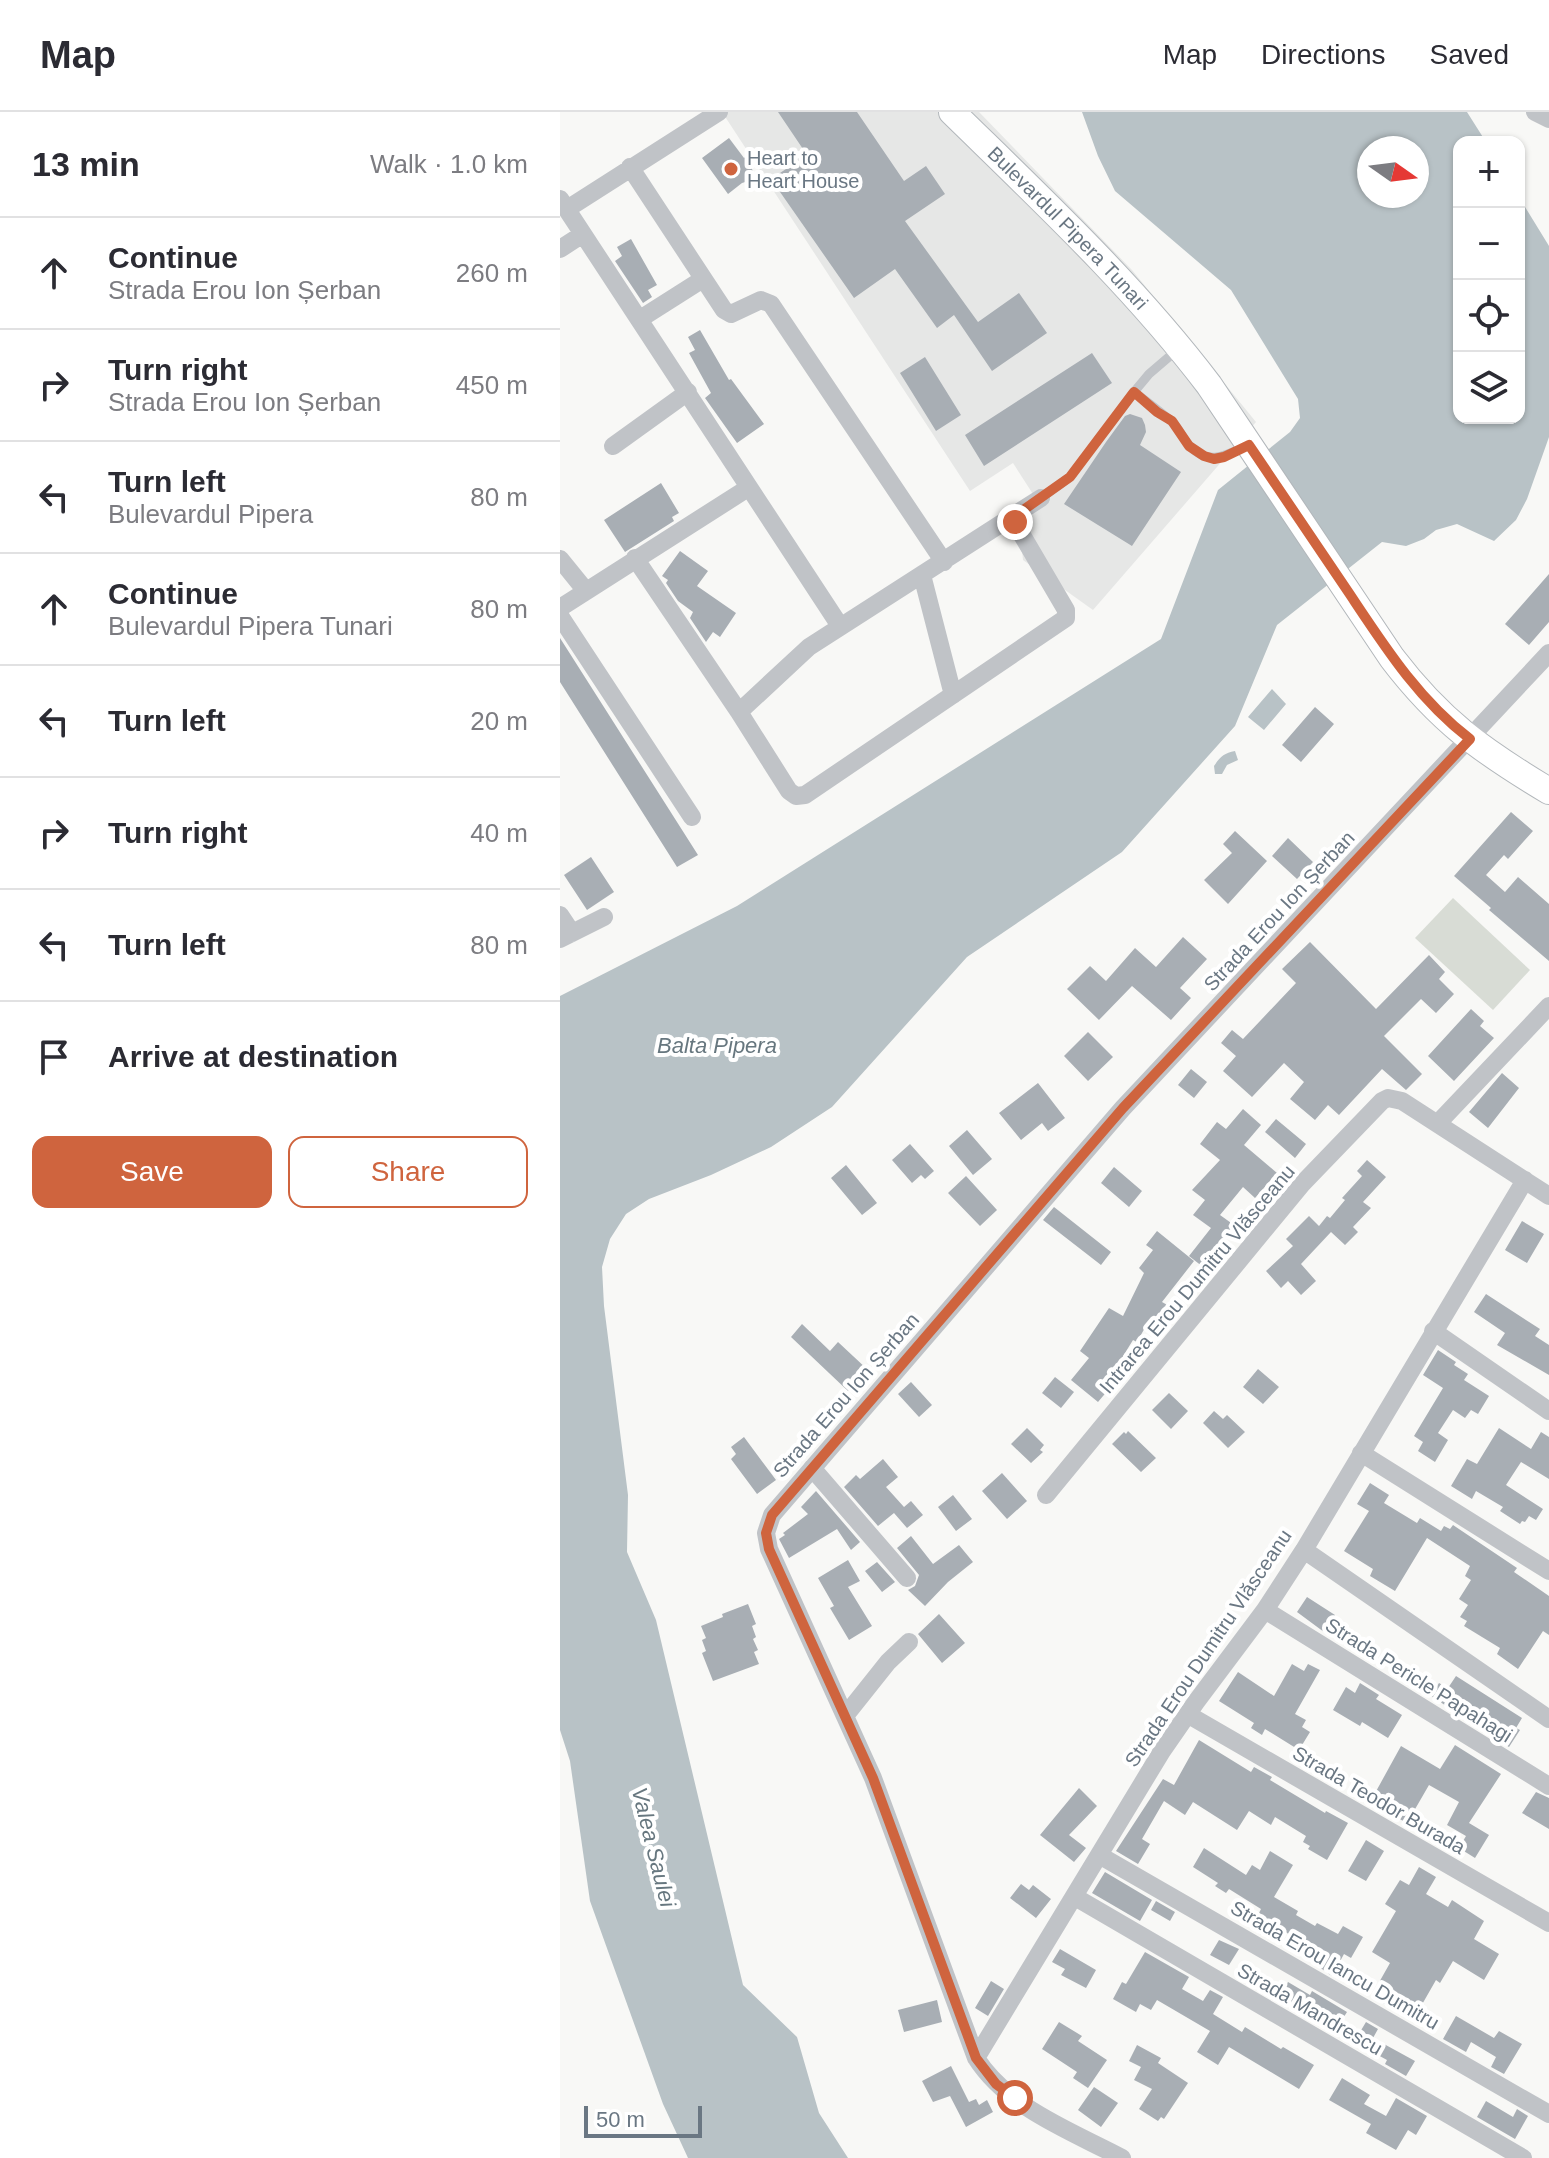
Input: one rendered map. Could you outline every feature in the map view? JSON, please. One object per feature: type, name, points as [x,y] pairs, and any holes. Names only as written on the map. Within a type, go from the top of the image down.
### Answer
[{"type":"main road","name":"Bulevardul Pipera Tunari","points":[[952,112],[1108,265],[1179,347],[1252,450]]},
{"type":"main road","points":[[1252,450],[1392,658],[1422,695],[1447,722],[1493,757],[1549,791]]},
{"type":"street","points":[[719,112],[563,204],[840,626]]},
{"type":"street","points":[[1535,112],[1549,119]]},
{"type":"street","points":[[630,167],[724,310],[731,314],[761,300],[771,304],[944,562]]},
{"type":"street","points":[[560,249],[583,234]]},
{"type":"street","points":[[640,319],[703,279]]},
{"type":"street","points":[[613,446],[688,392]]},
{"type":"street","points":[[560,608],[748,488]]},
{"type":"street","points":[[739,712],[809,647],[1041,498]]},
{"type":"street","points":[[635,558],[789,791],[796,796],[805,795],[1066,618],[1066,610],[1012,518]]},
{"type":"street","points":[[560,559],[586,591]]},
{"type":"street","points":[[922,575],[953,695]]},
{"type":"street","points":[[560,616],[692,817]]},
{"type":"street","name":"Strada Erou Ion Șerban","points":[[1122,2158],[1015,2098],[996,2084],[976,2058],[873,1778],[769,1549],[766,1533],[772,1515],[1123,1108],[1549,653]]},
{"type":"street","points":[[560,915],[566,936],[604,917]]},
{"type":"street","points":[[1549,1006],[1439,1122],[1549,1196]]},
{"type":"street","name":"Intrarea Erou Dumitru Vlăsceanu","points":[[1046,1495],[1302,1184],[1377,1105],[1388,1098],[1402,1101],[1439,1122]]},
{"type":"street","name":"Strada Erou Dumitru Vlăsceanu","points":[[976,2058],[1187,1714],[1265,1610],[1304,1550],[1525,1180]]},
{"type":"street","points":[[1433,1331],[1549,1411]]},
{"type":"street","points":[[1361,1453],[1549,1571]]},
{"type":"street","points":[[812,1468],[907,1578]]},
{"type":"street","points":[[1304,1550],[1549,1719]]},
{"type":"street","name":"Strada Pericle Papahagi","points":[[1265,1610],[1549,1786]]},
{"type":"street","points":[[845,1716],[879,1673],[909,1642]]},
{"type":"street","name":"Strada Teodor Burada","points":[[1187,1714],[1549,1923]]},
{"type":"street","name":"Strada Erou Iancu Dumitru","points":[[1099,1855],[1549,2114]]},
{"type":"street","name":"Strada Mandrescu","points":[[1075,1897],[1523,2158]]},
{"type":"lane","points":[[1041,498],[1070,477],[1149,374],[1179,347]]},
{"type":"lane","points":[[1134,392],[1172,421],[1189,446],[1204,456],[1214,459],[1252,450]]},
{"type":"shaded area","points":[[722,112],[979,112],[1132,270],[1256,422],[1093,610],[1023,560],[1019,519],[1040,505],[1013,463],[970,491]]},
{"type":"shaded area","points":[[1453,898],[1530,970],[1493,1010],[1415,938]]},
{"type":"water","name":"Balta Pipera","points":[[1082,112],[1467,112],[1482,136],[1453,136],[1453,424],[1525,424],[1525,207],[1549,246],[1549,437],[1527,499],[1516,520],[1494,541],[1457,524],[1436,530],[1406,546],[1382,542],[1277,625],[1235,726],[1122,852],[967,957],[832,1107],[771,1147],[649,1199],[626,1214],[610,1239],[602,1267],[604,1306],[628,1495],[627,1552],[656,1620],[743,1985],[797,2037],[819,2113],[848,2158],[688,2158],[663,2104],[590,1901],[570,1761],[560,1730],[560,996],[737,906],[1161,639],[1218,490],[1290,432],[1300,418],[1298,399],[1231,290],[1115,191]]},
{"type":"water","points":[[1272,689],[1286,704],[1264,730],[1248,717]]},
{"type":"water","points":[[1235,751],[1238,760],[1227,765],[1222,774],[1215,774],[1214,766],[1218,760]]},
{"type":"building","points":[[778,112],[857,112],[904,181],[926,166],[945,194],[905,221],[978,322],[1019,293],[1047,333],[992,371],[954,315],[937,328],[895,269],[854,298],[771,179],[807,155]]},
{"type":"building","name":"Heart to Heart House","points":[[729,138],[744,158],[748,155],[755,179],[742,183],[728,194],[702,158]]},
{"type":"building","points":[[631,239],[657,285],[648,290],[652,297],[643,303],[615,261],[622,256],[617,247]]},
{"type":"building","points":[[700,330],[729,380],[764,424],[737,443],[705,398],[711,393],[689,353],[695,350],[688,337]]},
{"type":"building","points":[[1092,353],[1112,383],[984,466],[965,435]]},
{"type":"building","points":[[925,357],[961,415],[936,431],[900,373]]},
{"type":"building","points":[[1130,414],[1142,418],[1145,425],[1146,432],[1140,445],[1181,472],[1132,546],[1064,504],[1125,416]]},
{"type":"building","points":[[661,483],[679,513],[672,517],[674,521],[625,552],[604,520]]},
{"type":"building","points":[[680,551],[708,571],[697,586],[736,613],[720,637],[713,632],[706,642],[690,618],[693,612],[678,601],[666,583],[668,580],[662,576]]},
{"type":"building","points":[[1549,574],[1549,622],[1529,645],[1505,624]]},
{"type":"building","points":[[560,638],[698,855],[677,867],[560,682]]},
{"type":"building","points":[[1315,707],[1334,724],[1301,762],[1282,745]]},
{"type":"building","points":[[1511,812],[1533,831],[1508,859],[1504,855],[1486,875],[1505,892],[1518,877],[1549,904],[1549,961],[1454,876]]},
{"type":"building","points":[[1235,831],[1267,861],[1228,904],[1204,880],[1232,853],[1223,844]]},
{"type":"building","points":[[1288,838],[1313,862],[1297,879],[1272,856]]},
{"type":"building","points":[[591,857],[614,892],[587,910],[564,875]]},
{"type":"building","points":[[1183,937],[1207,959],[1180,988],[1191,998],[1171,1020],[1132,986],[1099,1020],[1067,989],[1090,966],[1106,981],[1135,948],[1156,967]]},
{"type":"building","points":[[1310,942],[1376,1009],[1429,955],[1445,972],[1439,979],[1454,994],[1436,1013],[1421,999],[1384,1036],[1422,1074],[1406,1090],[1382,1069],[1339,1115],[1328,1105],[1315,1120],[1290,1099],[1304,1082],[1284,1063],[1252,1097],[1223,1071],[1236,1056],[1221,1043],[1232,1030],[1243,1039],[1296,983],[1282,969]]},
{"type":"building","points":[[1471,1009],[1484,1021],[1480,1026],[1494,1038],[1454,1081],[1428,1056]]},
{"type":"building","points":[[1088,1032],[1113,1057],[1088,1081],[1064,1056]]},
{"type":"building","points":[[1191,1069],[1207,1082],[1194,1098],[1178,1085]]},
{"type":"building","points":[[1502,1073],[1519,1088],[1488,1128],[1469,1112]]},
{"type":"building","points":[[1038,1083],[1065,1118],[1048,1131],[1042,1123],[1021,1140],[999,1113]]},
{"type":"building","points":[[1243,1109],[1261,1125],[1244,1145],[1277,1173],[1255,1198],[1243,1187],[1220,1215],[1234,1225],[1214,1252],[1223,1259],[1212,1274],[1189,1256],[1211,1228],[1193,1215],[1205,1200],[1192,1190],[1220,1160],[1200,1144],[1217,1122],[1226,1129]]},
{"type":"building","points":[[1276,1119],[1306,1144],[1295,1158],[1265,1132]]},
{"type":"building","points":[[967,1130],[992,1159],[973,1175],[949,1146]]},
{"type":"building","points":[[910,1144],[934,1171],[925,1179],[921,1175],[912,1183],[892,1160]]},
{"type":"building","points":[[1367,1160],[1386,1177],[1363,1202],[1371,1208],[1353,1227],[1358,1232],[1345,1245],[1331,1232],[1301,1264],[1316,1281],[1301,1295],[1288,1281],[1281,1288],[1266,1271],[1293,1246],[1286,1239],[1309,1216],[1319,1226],[1327,1216],[1330,1218],[1345,1200],[1342,1198],[1362,1176],[1357,1171]]},
{"type":"building","points":[[846,1165],[877,1203],[862,1215],[831,1178]]},
{"type":"building","points":[[1114,1167],[1142,1191],[1129,1207],[1101,1183]]},
{"type":"building","points":[[966,1176],[997,1210],[980,1226],[948,1193]]},
{"type":"building","points":[[1054,1207],[1111,1252],[1101,1265],[1043,1220]]},
{"type":"building","points":[[1522,1221],[1544,1234],[1527,1263],[1505,1250]]},
{"type":"building","points":[[1157,1231],[1194,1261],[1162,1302],[1169,1306],[1157,1329],[1147,1324],[1137,1342],[1133,1340],[1109,1379],[1114,1383],[1098,1402],[1071,1380],[1089,1358],[1080,1351],[1109,1308],[1123,1316],[1144,1273],[1139,1268],[1153,1250],[1146,1245]]},
{"type":"building","points":[[1486,1294],[1540,1329],[1535,1336],[1549,1345],[1549,1375],[1497,1345],[1505,1333],[1474,1312]]},
{"type":"building","points":[[802,1324],[830,1351],[838,1342],[868,1370],[848,1391],[791,1337]]},
{"type":"building","points":[[1438,1350],[1468,1374],[1464,1380],[1489,1396],[1478,1414],[1471,1410],[1465,1418],[1453,1410],[1438,1433],[1448,1440],[1435,1462],[1418,1451],[1423,1442],[1414,1436],[1443,1388],[1423,1375]]},
{"type":"building","points":[[1258,1369],[1279,1387],[1263,1404],[1243,1387]]},
{"type":"building","points":[[1055,1377],[1074,1392],[1061,1408],[1042,1393]]},
{"type":"building","points":[[911,1382],[932,1405],[919,1417],[898,1394]]},
{"type":"building","points":[[1169,1393],[1188,1411],[1171,1429],[1152,1410]]},
{"type":"building","points":[[1214,1411],[1223,1419],[1227,1415],[1245,1432],[1228,1448],[1203,1423]]},
{"type":"building","points":[[1027,1428],[1044,1445],[1040,1450],[1043,1452],[1031,1463],[1011,1444]]},
{"type":"building","points":[[1499,1428],[1531,1449],[1541,1432],[1549,1437],[1549,1479],[1521,1462],[1506,1485],[1543,1509],[1536,1520],[1529,1516],[1520,1524],[1500,1511],[1503,1507],[1476,1491],[1472,1499],[1451,1486],[1467,1459],[1477,1464]]},
{"type":"building","points":[[1128,1431],[1156,1458],[1141,1472],[1112,1444]]},
{"type":"building","points":[[744,1437],[776,1480],[757,1494],[731,1459],[736,1454],[731,1447]]},
{"type":"building","points":[[883,1459],[898,1477],[886,1487],[904,1507],[911,1501],[923,1515],[907,1528],[894,1513],[878,1526],[844,1487],[856,1475],[860,1479]]},
{"type":"building","points":[[1002,1473],[1027,1501],[1007,1519],[982,1491]]},
{"type":"building","points":[[1370,1483],[1389,1495],[1384,1503],[1417,1523],[1420,1518],[1441,1531],[1444,1526],[1450,1529],[1453,1525],[1517,1568],[1514,1572],[1549,1596],[1549,1635],[1543,1631],[1518,1669],[1497,1654],[1500,1648],[1464,1626],[1467,1621],[1460,1617],[1468,1605],[1459,1599],[1471,1580],[1465,1576],[1470,1566],[1427,1538],[1395,1591],[1370,1576],[1373,1569],[1344,1551],[1369,1511],[1357,1504]]},
{"type":"building","points":[[816,1491],[860,1542],[851,1550],[837,1529],[789,1558],[779,1539],[808,1514],[801,1507]]},
{"type":"building","points":[[953,1495],[972,1519],[956,1531],[938,1507]]},
{"type":"building","points":[[911,1536],[933,1564],[959,1545],[973,1562],[925,1606],[908,1590],[915,1586],[919,1575],[897,1548]]},
{"type":"building","points":[[848,1560],[860,1581],[848,1587],[872,1626],[849,1640],[830,1608],[834,1606],[818,1578]]},
{"type":"building","points":[[877,1562],[895,1582],[882,1592],[865,1571]]},
{"type":"building","points":[[1307,1597],[1335,1615],[1324,1632],[1297,1612]]},
{"type":"building","points":[[748,1604],[756,1624],[752,1626],[758,1650],[754,1652],[759,1664],[713,1681],[702,1653],[706,1651],[702,1640],[706,1638],[701,1626]]},
{"type":"building","points":[[939,1614],[965,1643],[942,1663],[918,1634]]},
{"type":"building","points":[[1292,1664],[1304,1671],[1308,1664],[1320,1670],[1295,1714],[1306,1720],[1302,1727],[1310,1732],[1299,1750],[1265,1729],[1262,1735],[1251,1728],[1254,1723],[1219,1701],[1238,1672],[1274,1696]]},
{"type":"building","points":[[1456,1676],[1522,1718],[1516,1728],[1520,1730],[1509,1747],[1431,1696],[1439,1683],[1448,1688]]},
{"type":"building","points":[[1360,1683],[1379,1695],[1376,1699],[1402,1715],[1388,1738],[1362,1722],[1360,1726],[1333,1710],[1346,1687],[1355,1693]]},
{"type":"building","points":[[1199,1740],[1251,1772],[1254,1767],[1272,1777],[1270,1780],[1348,1823],[1327,1860],[1308,1849],[1310,1846],[1303,1842],[1306,1836],[1275,1817],[1271,1825],[1249,1811],[1237,1830],[1193,1802],[1185,1815],[1164,1801],[1142,1839],[1150,1844],[1138,1864],[1116,1851],[1163,1779],[1174,1785]]},
{"type":"building","points":[[1455,1745],[1501,1774],[1469,1823],[1489,1835],[1475,1858],[1459,1848],[1466,1836],[1447,1825],[1459,1802],[1429,1785],[1407,1823],[1394,1816],[1390,1804],[1374,1795],[1401,1746],[1440,1769]]},
{"type":"building","points":[[1079,1788],[1097,1806],[1069,1835],[1086,1848],[1074,1862],[1040,1835]]},
{"type":"building","points":[[1536,1792],[1549,1798],[1549,1829],[1522,1813]]},
{"type":"building","points":[[1366,1840],[1384,1851],[1366,1881],[1348,1871]]},
{"type":"building","points":[[1204,1848],[1246,1875],[1252,1865],[1260,1870],[1270,1851],[1293,1865],[1274,1897],[1298,1911],[1296,1915],[1315,1926],[1317,1923],[1338,1934],[1343,1926],[1363,1937],[1351,1958],[1344,1954],[1332,1976],[1302,1955],[1307,1945],[1277,1927],[1270,1939],[1258,1933],[1263,1920],[1257,1917],[1261,1909],[1229,1889],[1226,1893],[1215,1886],[1218,1883],[1193,1867]]},
{"type":"building","points":[[1419,1867],[1436,1877],[1426,1894],[1448,1907],[1452,1900],[1484,1921],[1474,1939],[1499,1954],[1484,1980],[1453,1961],[1440,1983],[1436,1980],[1420,2008],[1415,2005],[1411,2012],[1398,2004],[1395,2010],[1383,2003],[1385,1999],[1373,1993],[1390,1963],[1372,1952],[1396,1911],[1385,1904],[1400,1880],[1409,1885]]},
{"type":"building","points":[[1105,1872],[1152,1900],[1140,1921],[1092,1893]]},
{"type":"building","points":[[1021,1884],[1029,1890],[1033,1885],[1051,1899],[1036,1918],[1010,1898]]},
{"type":"building","points":[[1156,1901],[1175,1912],[1170,1921],[1151,1910]]},
{"type":"building","points":[[1219,1940],[1239,1949],[1229,1965],[1210,1955]]},
{"type":"building","points":[[1060,1949],[1096,1970],[1086,1988],[1061,1975],[1065,1969],[1052,1962]]},
{"type":"building","points":[[1145,1952],[1189,1977],[1182,1989],[1203,2001],[1210,1990],[1223,1997],[1213,2014],[1242,2032],[1245,2027],[1314,2065],[1299,2089],[1229,2047],[1218,2065],[1197,2052],[1210,2031],[1157,2000],[1151,2010],[1140,2004],[1136,2012],[1113,1999]]},
{"type":"building","points":[[991,1981],[1004,1989],[988,2016],[975,2008]]},
{"type":"building","points":[[1288,1982],[1310,1995],[1312,1991],[1347,2012],[1333,2034],[1279,1999]]},
{"type":"building","points":[[937,2000],[942,2022],[904,2032],[898,2010]]},
{"type":"building","points":[[1456,2016],[1494,2038],[1499,2031],[1522,2044],[1504,2074],[1491,2067],[1496,2057],[1471,2042],[1466,2052],[1443,2039]]},
{"type":"building","points":[[1059,2022],[1082,2036],[1078,2041],[1107,2060],[1088,2088],[1073,2078],[1077,2072],[1042,2049]]},
{"type":"building","points":[[1366,2022],[1378,2029],[1373,2038],[1415,2061],[1406,2076],[1385,2064],[1387,2060],[1354,2042]]},
{"type":"building","points":[[1137,2045],[1161,2058],[1158,2063],[1188,2083],[1164,2119],[1161,2117],[1158,2121],[1139,2109],[1152,2089],[1134,2080],[1141,2067],[1129,2061]]},
{"type":"building","points":[[951,2066],[969,2102],[976,2099],[979,2105],[987,2100],[993,2112],[966,2127],[950,2096],[933,2102],[922,2081]]},
{"type":"building","points":[[1342,2078],[1370,2095],[1364,2104],[1386,2116],[1396,2098],[1427,2116],[1416,2135],[1408,2130],[1396,2150],[1366,2133],[1371,2124],[1329,2100]]},
{"type":"building","points":[[1094,2087],[1118,2103],[1101,2127],[1078,2110]]},
{"type":"building","points":[[1486,2101],[1513,2117],[1517,2109],[1528,2116],[1515,2139],[1477,2117]]},
{"type":"place","name":"Heart to Heart House","points":[[731,169]]},
{"type":"route","points":[[1015,522],[1012,518],[1070,477],[1134,392],[1172,421],[1189,446],[1204,456],[1214,459],[1224,457],[1249,445],[1392,658],[1447,722],[1470,739],[1123,1108],[772,1515],[766,1533],[769,1549],[873,1778],[976,2058],[996,2084],[1015,2098]]},
{"type":"water label","name":"Valea Saulei","points":[[654,1847]]}]
